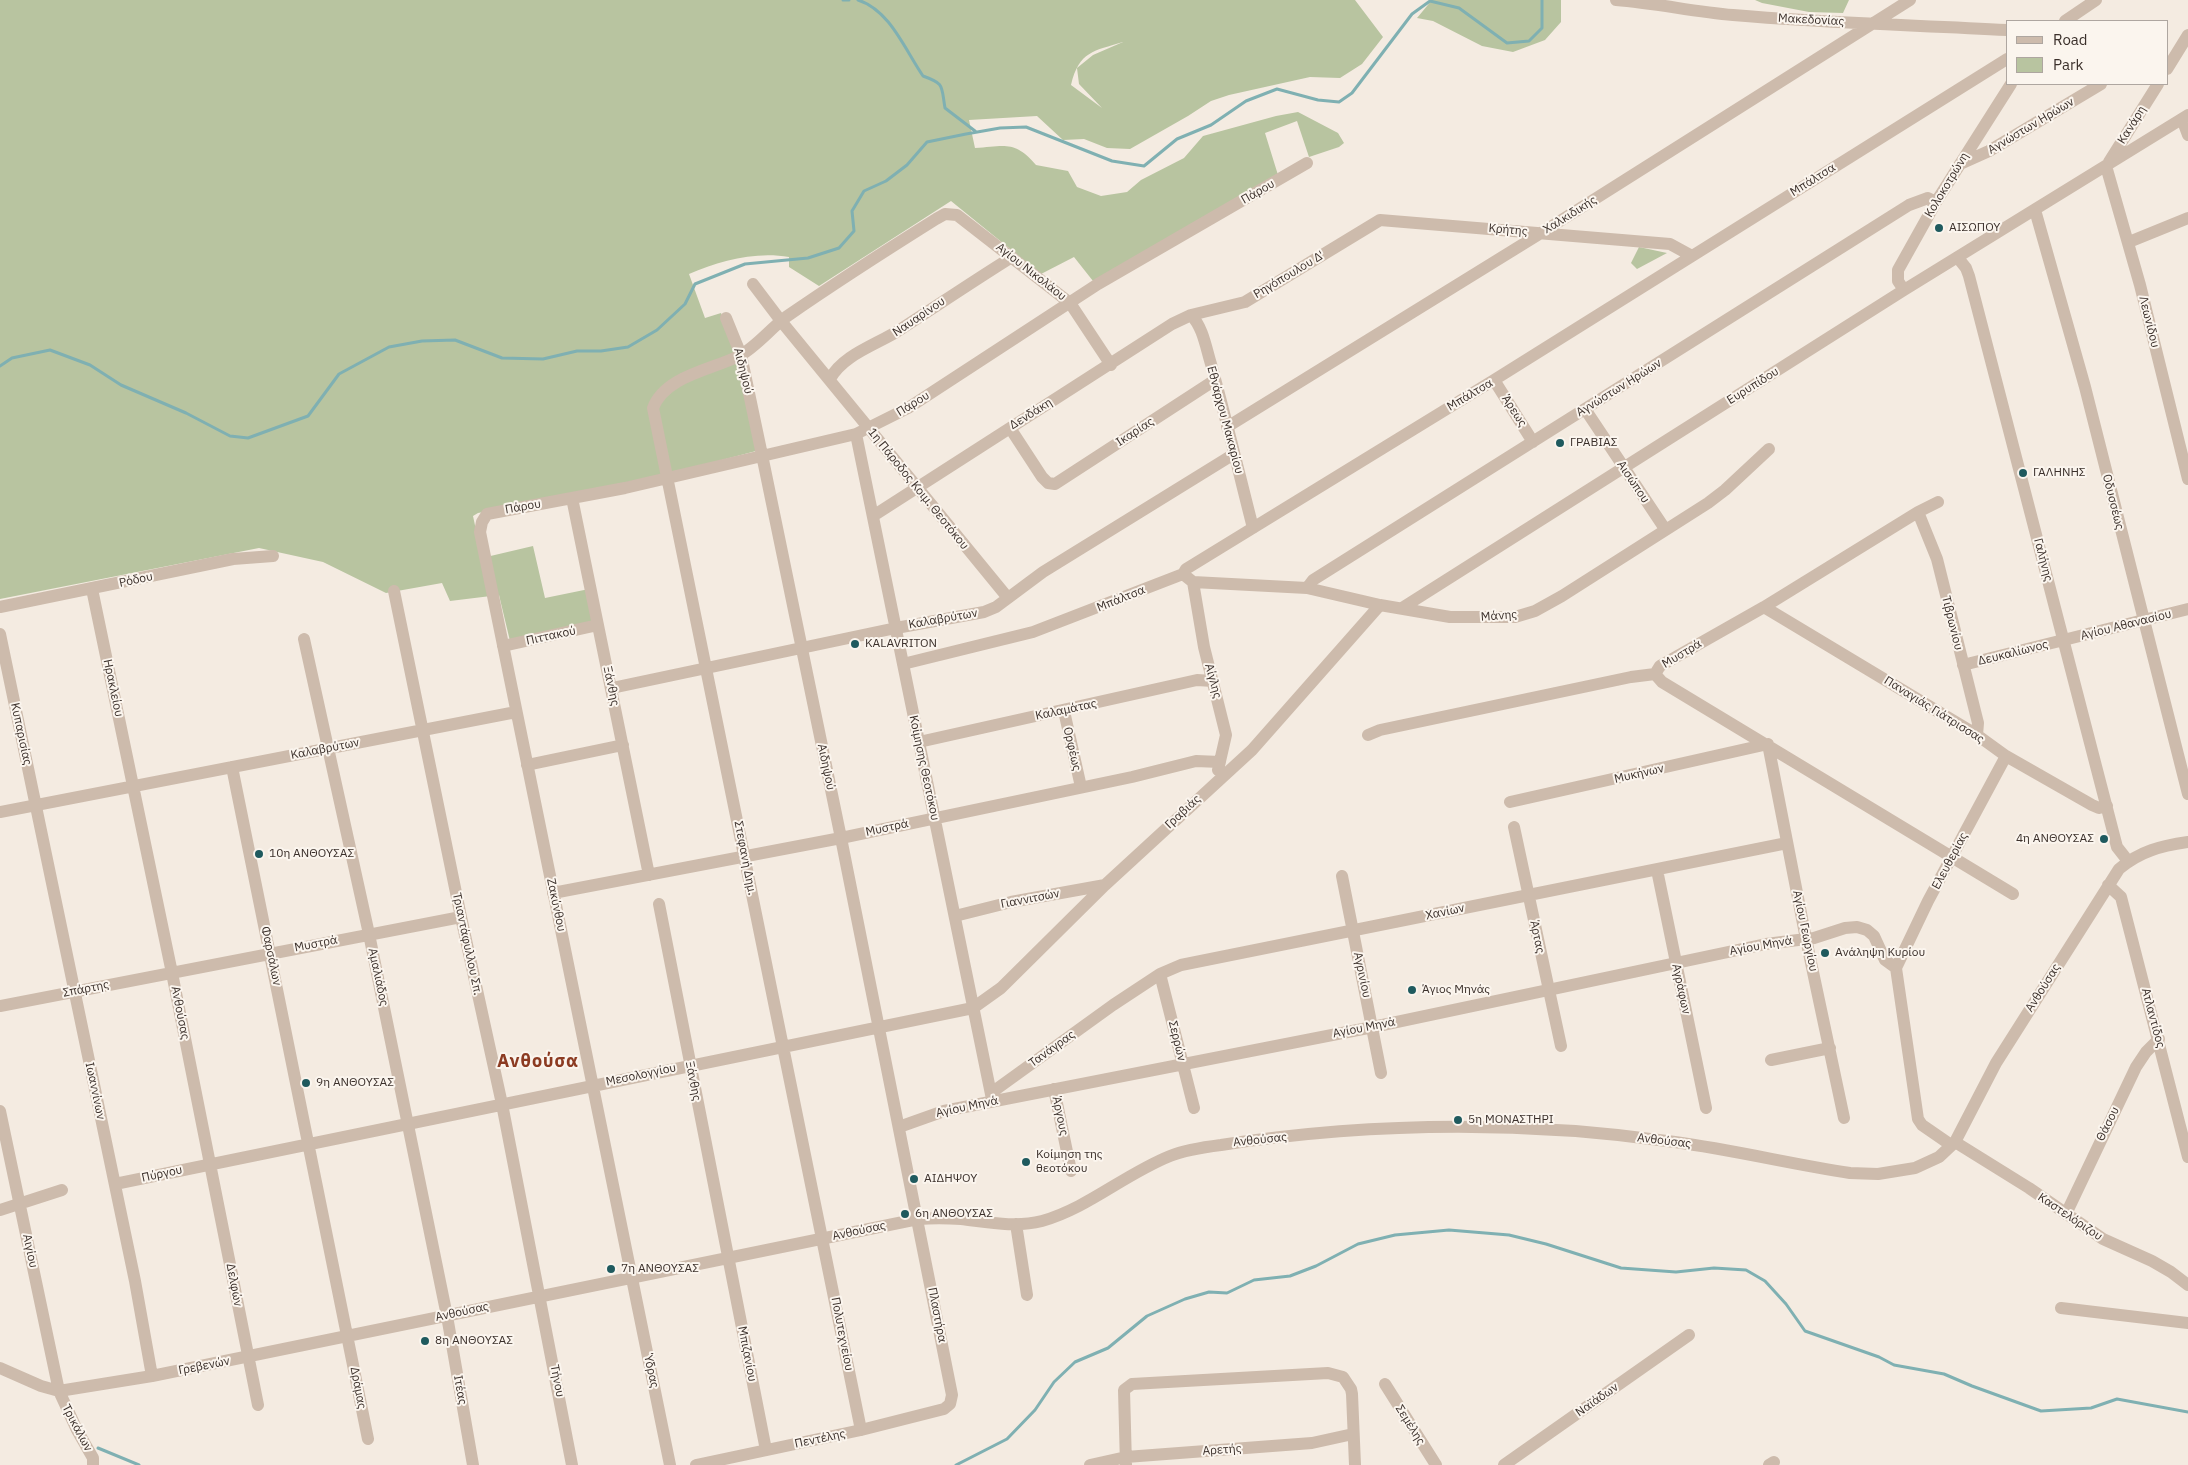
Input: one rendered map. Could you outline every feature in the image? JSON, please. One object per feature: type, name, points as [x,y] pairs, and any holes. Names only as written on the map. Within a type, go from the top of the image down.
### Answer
[{"type":"street","name":"Μακεδονίας","points":[[1616,0],[1653,2],[1724,14],[1789,20],[1873,22],[2006,30]]},
{"type":"street","name":"Χαλκιδικής","points":[[1228,426],[1541,233],[1910,0]]},
{"type":"street","points":[[2066,20],[2096,0]]},
{"type":"street","points":[[2168,63],[2188,35]]},
{"type":"street","name":"Μπάλτσα","points":[[903,664],[1033,632],[1183,574],[1186,569],[1494,380],[2006,60]]},
{"type":"street","name":"Κολοκοτρώνη","points":[[1904,290],[1898,281],[1898,270],[1936,202],[2010,85]]},
{"type":"street","name":"Αγνώστων Ηρώων","points":[[1960,164],[1989,151],[2099,85]]},
{"type":"street","name":"Κανάρη","points":[[2106,166],[2157,85]]},
{"type":"street","points":[[2185,117],[2188,135]]},
{"type":"street","name":"Ευρυπίδου","points":[[1402,608],[1904,290],[2185,117]]},
{"type":"street","name":"Πάρου","points":[[480,532],[482,522],[487,514],[625,488],[856,434],[869,429],[908,408],[1070,303],[1307,163]]},
{"type":"street","name":"Λεωνίδου","points":[[2106,166],[2129,242],[2188,479]]},
{"type":"street","name":"Αγνώστων Ηρώων","points":[[1307,588],[1313,580],[1909,205],[1928,198],[1936,202]]},
{"type":"street","name":"Οδυσσέως","points":[[2035,210],[2084,387],[2188,794]]},
{"type":"street","name":"Στεφανή Δημ.","points":[[822,1238],[653,408],[660,395],[670,387],[741,355],[781,321],[936,219],[945,214],[956,215]]},
{"type":"street","name":"Αγίου Νικολάου","points":[[956,215],[1070,303],[1111,364]]},
{"type":"street","name":"Κρήτης","points":[[1380,220],[1670,244],[1692,256]]},
{"type":"street","name":"Ρηγόπουλου Δ'","points":[[1192,315],[1245,302],[1380,220]]},
{"type":"street","points":[[2129,242],[2187,222]]},
{"type":"street","name":"Ναυαρίνου","points":[[830,379],[835,370],[844,363],[898,331],[1012,257]]},
{"type":"street","name":"Γαλήνης","points":[[1958,258],[1966,268],[1969,276],[2117,847],[2128,861]]},
{"type":"street","name":"1η Πάροδος Κοιμ. Θεοτόκου","points":[[753,284],[781,321],[1008,598]]},
{"type":"street","name":"Δενδάκη","points":[[872,516],[1172,324],[1192,315]]},
{"type":"street","name":"Εθνάρχου Μακαρίου","points":[[1192,315],[1200,329],[1215,380],[1253,528]]},
{"type":"street","name":"Αιδηψού","points":[[726,318],[741,355],[918,1219]]},
{"type":"street","name":"Ικαρίας","points":[[1010,428],[1042,477],[1048,483],[1055,484],[1215,380]]},
{"type":"street","name":"Άρεως","points":[[1494,380],[1533,442]]},
{"type":"street","name":"Αισώπου","points":[[1585,409],[1665,529]]},
{"type":"street","name":"Κοίμησης Θεοτόκου","points":[[856,434],[992,1097]]},
{"type":"street","name":"Μάνης","points":[[1193,582],[1307,588],[1380,605],[1450,617],[1515,617],[1535,611],[1562,596],[1725,490],[1769,449]]},
{"type":"street","name":"Καλαβρύτων","points":[[612,688],[896,628],[984,612],[996,607],[1043,572],[1234,454]]},
{"type":"street","name":"Ξάνθης","points":[[572,498],[649,875]]},
{"type":"street","name":"Μυστρά","points":[[1368,736],[1380,730],[1631,677],[1655,674],[1660,666],[1764,607],[1918,512],[1938,502]]},
{"type":"street","name":"Τιβρωνίου","points":[[1918,512],[1937,559],[1978,723],[1976,735]]},
{"type":"street","name":"Ζακύνθου","points":[[480,532],[632,1277]]},
{"type":"street","name":"Ρόδου","points":[[0,607],[233,559],[273,556]]},
{"type":"street","points":[[1183,574],[1193,582]]},
{"type":"street","name":"Αίγλης","points":[[1193,582],[1204,646],[1226,735],[1217,773],[1219,779]]},
{"type":"street","name":"Ηρακλείου","points":[[92,589],[133,786]]},
{"type":"street","name":"Τριαντάφυλλου Σπ.","points":[[394,591],[541,1296]]},
{"type":"street","name":"Γραβιάς","points":[[973,1008],[1001,988],[1105,885],[1252,750],[1380,605]]},
{"type":"street","name":"Παναγιάς Γιάτρισσας","points":[[1764,607],[1976,735],[2006,756],[2092,805],[2099,808],[2106,806]]},
{"type":"street","name":"Αγίου Αθανασίου","points":[[2064,641],[2188,610]]},
{"type":"street","name":"Πιττακού","points":[[503,646],[598,625]]},
{"type":"street","name":"Κυπαρισίας","points":[[0,634],[35,806]]},
{"type":"street","name":"Αμαλιάδος","points":[[304,639],[369,934],[447,1316]]},
{"type":"street","name":"Δευκαλίωνος","points":[[1963,665],[2064,641]]},
{"type":"street","points":[[1655,674],[1662,682],[1768,744],[1952,858],[2014,894]]},
{"type":"street","name":"Καλαμάτας","points":[[919,742],[1197,680],[1213,681]]},
{"type":"street","name":"Ορφέως","points":[[1064,711],[1081,788]]},
{"type":"street","name":"Καλαβρύτων","points":[[133,786],[424,732],[516,712]]},
{"type":"street","name":"Μυκήνων","points":[[1510,802],[1768,744]]},
{"type":"street","name":"Αγίου Γεωργίου","points":[[1768,744],[1806,939],[1844,1118]]},
{"type":"street","points":[[527,765],[623,745]]},
{"type":"street","name":"Ελευθερίας","points":[[1896,968],[1928,901],[2006,756]]},
{"type":"street","name":"Μυστρά","points":[[553,893],[841,838],[1081,788],[1196,761],[1220,762]]},
{"type":"street","name":"Φαρσάλων","points":[[232,768],[309,1144]]},
{"type":"street","points":[[0,812],[133,786]]},
{"type":"street","name":"Ανθούσας","points":[[133,786],[209,1165]]},
{"type":"street","name":"Ιωαννίνων","points":[[35,806],[135,1281],[152,1376]]},
{"type":"street","name":"Άρτας","points":[[1514,827],[1560,1046]]},
{"type":"street","name":"Χανίων","points":[[1113,1005],[1160,974],[1181,965],[1657,870],[1787,842]]},
{"type":"street","name":"Ανθούσας","points":[[347,1337],[918,1219],[958,1219],[1016,1224],[1042,1221],[1063,1213],[1172,1155],[1227,1144],[1343,1132],[1460,1127],[1603,1134],[1675,1142],[1864,1174],[1891,1173],[1915,1168],[1939,1156],[1953,1144],[1996,1062],[2119,869],[2128,861],[2149,850],[2188,842]]},
{"type":"street","name":"Αγράφων","points":[[1657,870],[1706,1108]]},
{"type":"street","name":"Αγρινίου","points":[[1342,876],[1381,1073]]},
{"type":"street","name":"Γιαννιτσών","points":[[955,916],[1011,902],[1105,885]]},
{"type":"street","name":"Ατλαντίδος","points":[[2108,885],[2121,897],[2186,1137],[2188,1157]]},
{"type":"street","name":"Ξάνθης","points":[[659,904],[728,1258]]},
{"type":"street","name":"Μυστρά","points":[[172,973],[461,917]]},
{"type":"street","name":"Αγίου Μηνά","points":[[899,1127],[932,1114],[992,1097],[1054,1089],[1182,1064],[1549,990],[1779,941],[1806,939],[1851,927],[1867,930],[1874,936],[1885,960],[1896,968]]},
{"type":"street","name":"Καστελόριζου","points":[[1896,968],[1918,1119],[1922,1125],[2103,1239],[2171,1272],[2188,1286]]},
{"type":"street","name":"Σπάρτης","points":[[0,1006],[172,973]]},
{"type":"street","name":"Σερρών","points":[[1160,974],[1194,1108]]},
{"type":"street","name":"Τανάγρας","points":[[992,1097],[1113,1005]]},
{"type":"street","name":"Μεσολογγίου","points":[[309,1144],[973,1008]]},
{"type":"street","name":"Θάσου","points":[[2066,1214],[2136,1067],[2158,1039]]},
{"type":"street","points":[[1771,1060],[1830,1048]]},
{"type":"street","name":"Άργους","points":[[1054,1089],[1071,1172]]},
{"type":"street","name":"Αιγίου","points":[[0,1111],[59,1391]]},
{"type":"street","points":[[209,1165],[309,1144],[347,1337]]},
{"type":"street","name":"Πύργου","points":[[115,1184],[209,1165]]},
{"type":"street","name":"Δελφών","points":[[209,1165],[258,1406]]},
{"type":"street","points":[[0,1210],[62,1190]]},
{"type":"street","name":"Πλαστήρα","points":[[918,1219],[952,1395],[950,1404],[944,1409]]},
{"type":"street","points":[[1016,1224],[1027,1296]]},
{"type":"street","name":"Πολυτεχνείου","points":[[822,1238],[861,1430]]},
{"type":"street","name":"Μπιζανίου","points":[[728,1258],[766,1450]]},
{"type":"street","name":"Ύδρας","points":[[632,1277],[670,1465]]},
{"type":"street","name":"Τήνου","points":[[541,1296],[572,1465]]},
{"type":"street","points":[[2060,1308],[2188,1323]]},
{"type":"street","name":"Ιτέας","points":[[447,1316],[473,1465]]},
{"type":"street","name":"Ναϊάδων","points":[[1504,1465],[1690,1335]]},
{"type":"street","name":"Γρεβενών","points":[[59,1391],[152,1376],[347,1337]]},
{"type":"street","name":"Δράμας","points":[[347,1337],[368,1439]]},
{"type":"street","points":[[0,1368],[41,1386],[59,1391]]},
{"type":"street","points":[[1126,1461],[1124,1390],[1132,1384],[1328,1373],[1343,1377],[1351,1389],[1355,1465]]},
{"type":"street","name":"Σεμέλης","points":[[1385,1384],[1436,1465]]},
{"type":"street","name":"Τρικάλων","points":[[59,1391],[77,1430],[93,1458],[93,1465]]},
{"type":"street","name":"Πεντέλης","points":[[696,1465],[861,1430],[944,1409]]},
{"type":"street","name":"Αρετής","points":[[1090,1465],[1312,1443],[1353,1434]]},
{"type":"green space","points":[[0,0],[1355,0],[1383,37],[1362,64],[1340,78],[1310,77],[1229,95],[1211,101],[1130,149],[1107,148],[1084,139],[1063,140],[1037,116],[969,120],[975,148],[1009,146],[1015,148],[1029,157],[1036,165],[1068,171],[1077,187],[1101,196],[1127,192],[1141,180],[1184,158],[1203,136],[1276,116],[1298,112],[1338,133],[1344,143],[1339,147],[1309,157],[1297,121],[1265,133],[1278,175],[1093,281],[1074,257],[1041,274],[951,201],[819,286],[789,267],[789,257],[776,255],[738,258],[689,274],[705,318],[721,313],[735,351],[756,451],[620,487],[478,513],[473,516],[482,558],[533,546],[545,598],[589,589],[597,622],[510,641],[499,595],[450,601],[442,583],[386,593],[323,562],[259,548],[0,599]],"holes":[[[1123,42],[1093,55],[1077,68],[1089,54]],[[1077,68],[1079,84],[1102,108],[1071,85]]]},
{"type":"green space","points":[[1432,0],[1561,0],[1561,22],[1545,40],[1513,52],[1482,46],[1433,21],[1417,18]]},
{"type":"green space","points":[[1755,0],[1849,0],[1843,13],[1809,12]]},
{"type":"green space","points":[[1639,247],[1667,253],[1637,269],[1631,263]]},
{"type":"waterway","points":[[843,0],[849,0]]},
{"type":"waterway","points":[[858,0],[879,12],[888,22],[923,76],[941,86],[945,108],[975,131]]},
{"type":"waterway","points":[[0,366],[12,358],[50,350],[90,365],[121,385],[186,413],[230,436],[248,438],[308,416],[339,374],[389,347],[422,341],[455,340],[502,358],[543,359],[577,351],[601,351],[628,347],[657,330],[685,304],[695,284],[745,264],[808,258],[839,248],[854,231],[852,211],[864,191],[886,181],[907,165],[927,142],[1000,128],[1026,127],[1112,161],[1144,166],[1177,139],[1211,125],[1246,101],[1277,89],[1318,100],[1339,102],[1352,93],[1412,14],[1430,1],[1459,8],[1507,43],[1529,41],[1542,28],[1542,0]]},
{"type":"waterway","points":[[956,1465],[1007,1439],[1035,1410],[1054,1382],[1075,1362],[1108,1348],[1147,1316],[1185,1299],[1209,1292],[1227,1293],[1254,1280],[1290,1276],[1316,1266],[1358,1244],[1395,1235],[1449,1230],[1509,1235],[1546,1244],[1621,1268],[1676,1272],[1714,1268],[1746,1270],[1765,1281],[1786,1304],[1805,1331],[1879,1357],[1894,1365],[1944,1374],[2041,1411],[2091,1408],[2117,1399],[2188,1412]]},
{"type":"waterway","points":[[98,1448],[139,1465]]},
{"type":"place","name":"ΑΙΣΩΠΟΥ","points":[[1939,228]]},
{"type":"place","name":"ΓΡΑΒΙΑΣ","points":[[1560,443]]},
{"type":"place","name":"ΓΑΛΗΝΗΣ","points":[[2023,473]]},
{"type":"place","name":"KALAVRITON","points":[[855,644]]},
{"type":"place","name":"4η ΑΝΘΟΥΣΑΣ","points":[[2104,839]]},
{"type":"place","name":"10η ΑΝΘΟΥΣΑΣ","points":[[259,854]]},
{"type":"place","name":"Ανάληψη Κυρίου","points":[[1825,953]]},
{"type":"place","name":"Άγιος Μηνάς","points":[[1412,990]]},
{"type":"place","name":"9η ΑΝΘΟΥΣΑΣ","points":[[306,1083]]},
{"type":"place","name":"5η ΜΟΝΑΣΤΗΡΙ","points":[[1458,1120]]},
{"type":"place","name":"Κοίμηση της θεοτόκου","points":[[1026,1162]]},
{"type":"place","name":"ΑΙΔΗΨΟΥ","points":[[914,1179]]},
{"type":"place","name":"6η ΑΝΘΟΥΣΑΣ","points":[[905,1214]]},
{"type":"place","name":"7η ΑΝΘΟΥΣΑΣ","points":[[611,1269]]},
{"type":"place","name":"8η ΑΝΘΟΥΣΑΣ","points":[[425,1341]]},
{"type":"district","name":"Ανθούσα","points":[[538,1062]]}]
